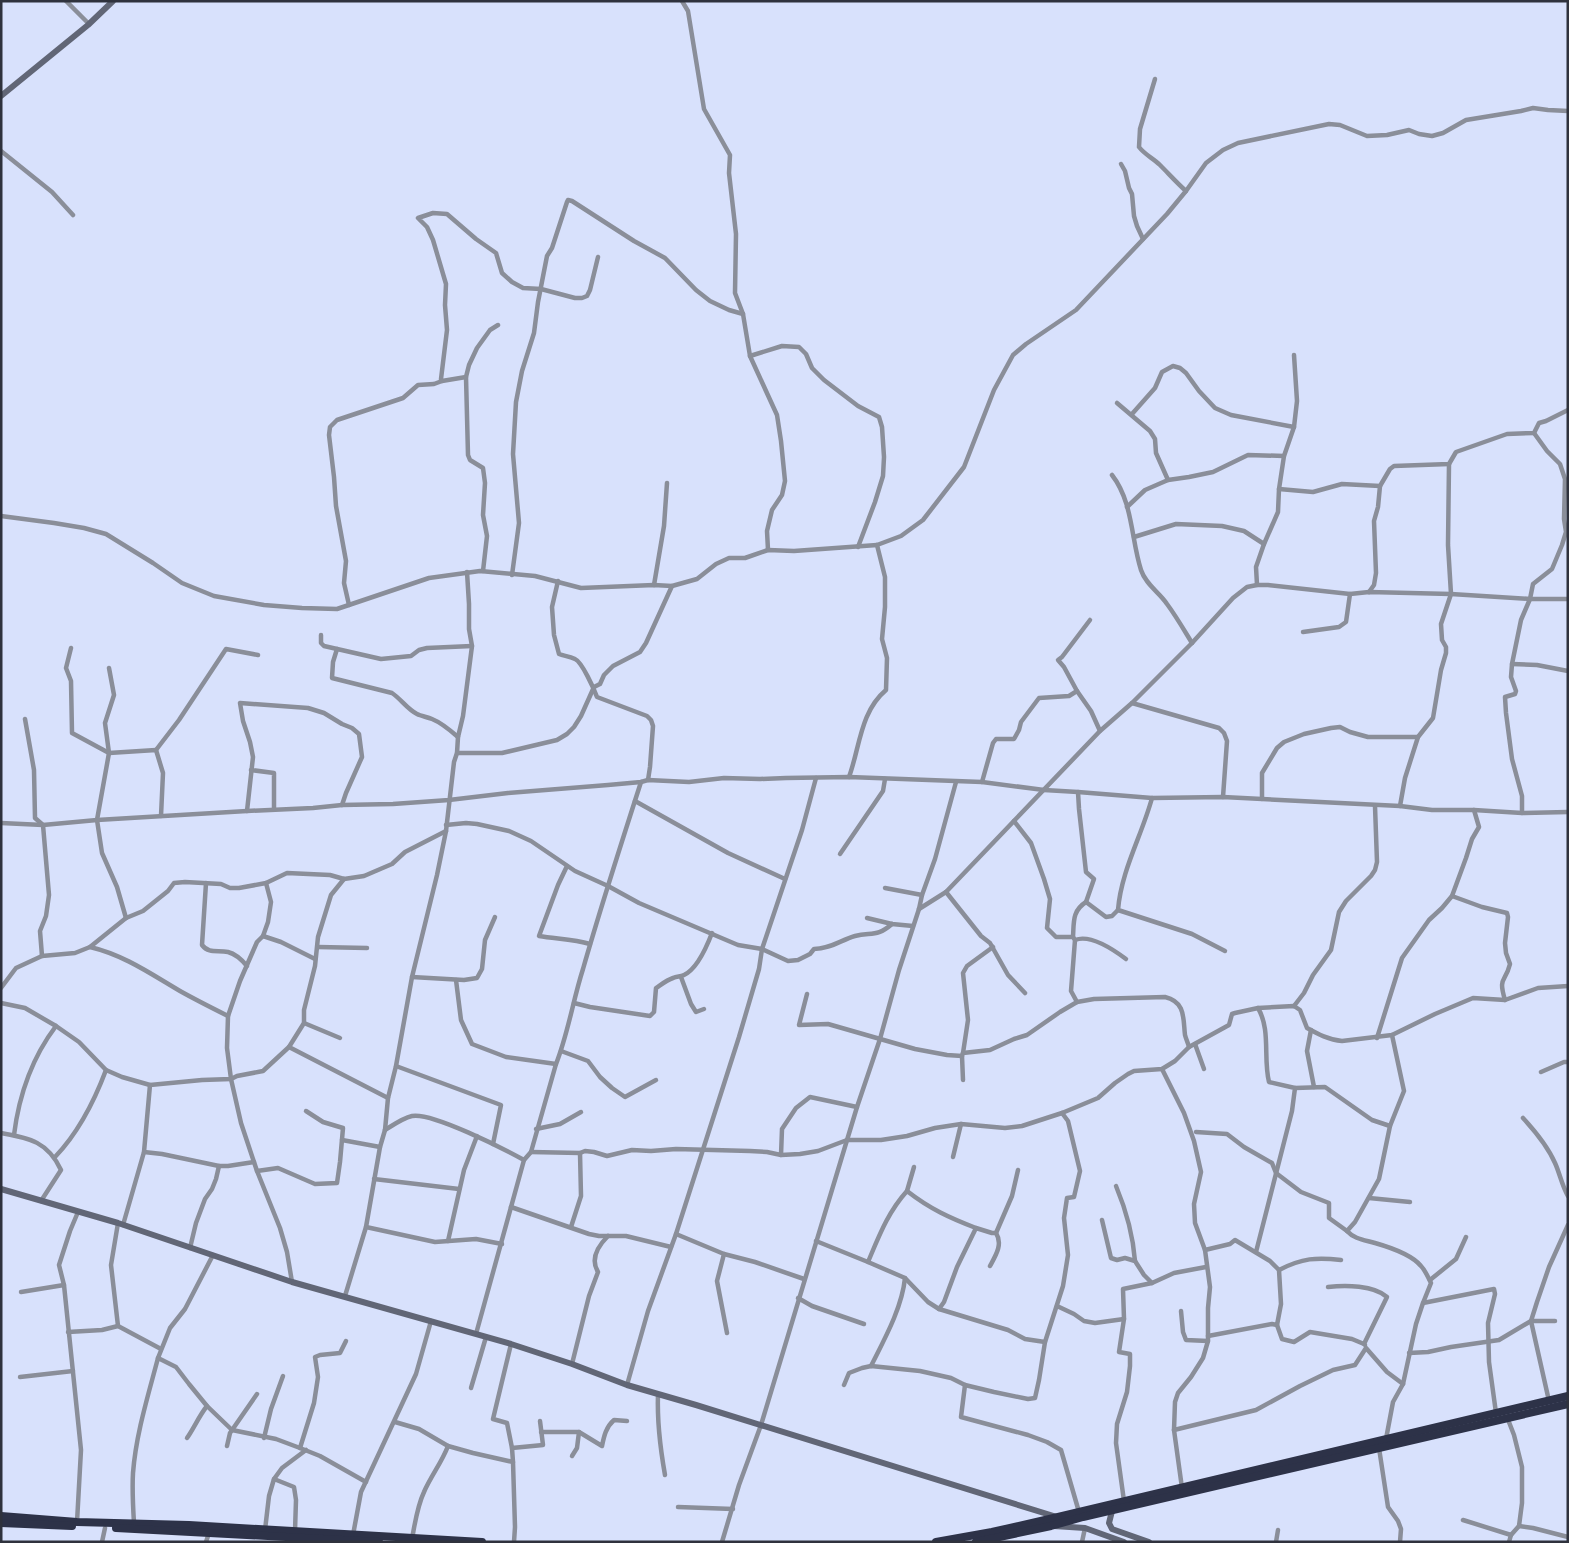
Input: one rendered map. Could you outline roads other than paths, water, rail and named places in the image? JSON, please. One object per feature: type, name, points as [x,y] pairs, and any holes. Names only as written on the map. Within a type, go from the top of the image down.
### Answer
[{"type":"highway","points":[[976,1542],[1379,1448],[1507,1415],[1568,1396]]},
{"type":"highway","points":[[936,1542],[1058,1518],[1496,1413],[1507,1415],[1568,1404]]},
{"type":"highway","points":[[1,1516],[76,1522],[189,1525],[265,1530],[297,1537]]},
{"type":"highway","points":[[1,1523],[297,1537],[482,1542]]},
{"type":"highway","points":[[353,1539],[379,1542]]},
{"type":"street","points":[[66,1],[90,24]]},
{"type":"street","points":[[1,96],[90,24],[113,1]]},
{"type":"street","points":[[682,1],[688,11],[704,109],[730,155],[729,174],[736,234],[735,293],[742,314],[750,356],[777,415],[785,481],[782,495],[772,510],[767,531],[768,550]]},
{"type":"street","points":[[1155,79],[1140,129],[1139,147],[1145,154],[1159,163],[1186,192]]},
{"type":"street","points":[[1,516],[84,528],[106,534],[182,583],[214,596],[264,605],[302,608],[336,609],[429,578],[467,572],[484,571],[535,576],[581,588],[672,586],[697,579],[716,564],[730,558],[745,558],[768,550],[794,551],[877,545],[901,536],[923,520],[964,467],[994,390],[1014,355],[1026,344],[1076,310],[1186,192],[1206,163],[1223,150],[1238,143],[1329,124],[1340,125],[1367,136],[1387,135],[1409,130],[1432,136],[1443,133],[1466,120],[1534,108],[1568,111]]},
{"type":"street","points":[[1,151],[52,192],[73,215]]},
{"type":"street","points":[[1121,164],[1132,194],[1134,216],[1143,238]]},
{"type":"street","points":[[512,574],[519,523],[513,454],[516,402],[522,372],[534,333],[547,256],[552,248],[566,202],[568,200],[572,201],[634,242],[665,258],[696,290],[710,301],[742,314]]},
{"type":"street","points":[[442,381],[448,330],[445,305],[446,284],[433,240],[427,226],[418,218],[433,213],[447,214],[476,239],[496,253],[502,273],[512,282],[523,288],[541,289],[575,298],[587,296],[594,278],[598,257]]},
{"type":"street","points":[[484,571],[487,536],[483,515],[485,483],[483,468],[470,460],[468,455],[466,377],[477,348],[490,330],[498,325]]},
{"type":"street","points":[[750,356],[782,346],[799,347],[806,354],[812,368],[824,380],[858,406],[879,417],[882,427],[884,456],[883,476],[858,547]]},
{"type":"street","points":[[1257,585],[1256,567],[1278,512],[1284,456],[1294,427],[1297,401],[1294,355]]},
{"type":"street","points":[[1132,414],[1155,388],[1162,372],[1173,366],[1180,368],[1186,373],[1215,408],[1231,415],[1294,427]]},
{"type":"street","points":[[349,605],[344,583],[346,561],[336,506],[329,435],[330,427],[336,420],[403,398],[418,385],[434,384],[466,377]]},
{"type":"street","points":[[1117,402],[1150,431],[1155,439],[1156,453],[1168,480]]},
{"type":"street","points":[[1534,434],[1539,423],[1568,410]]},
{"type":"street","points":[[1400,806],[1405,778],[1418,737],[1432,718],[1446,654],[1446,647],[1442,640],[1442,624],[1451,594],[1448,545],[1449,464],[1456,452],[1483,442],[1507,434],[1534,434]]},
{"type":"street","points":[[1522,813],[1522,796],[1512,759],[1505,698],[1515,694],[1516,691],[1511,677],[1512,664],[1521,620],[1530,599],[1533,584],[1552,570],[1566,532],[1564,519],[1565,479],[1560,464],[1534,434]]},
{"type":"street","points":[[1127,507],[1145,490],[1168,480],[1189,478],[1213,472],[1248,455],[1284,456]]},
{"type":"street","points":[[1369,592],[1374,585],[1376,574],[1374,521],[1378,507],[1380,486],[1390,469],[1394,466],[1449,464]]},
{"type":"street","points":[[1112,475],[1118,482],[1127,507],[1142,571],[1149,586],[1166,602],[1192,643]]},
{"type":"street","points":[[654,585],[664,526],[667,483]]},
{"type":"street","points":[[1279,489],[1314,492],[1342,484],[1380,486]]},
{"type":"street","points":[[1134,537],[1176,524],[1222,526],[1244,531],[1264,544]]},
{"type":"street","points":[[849,777],[862,727],[871,707],[886,690],[887,658],[882,639],[885,577],[877,545]]},
{"type":"street","points":[[345,1296],[366,1227],[380,1147],[385,1130],[388,1098],[396,1066],[412,977],[446,832],[454,762],[463,716],[472,646],[469,629],[470,604],[467,572]]},
{"type":"street","points":[[558,581],[552,607],[557,650],[559,654],[578,661],[594,687],[597,698],[647,716],[651,720],[653,726],[648,780]]},
{"type":"street","points":[[919,909],[946,892],[1100,731],[1132,703],[1192,643],[1233,598],[1247,587],[1257,585],[1350,594],[1369,592],[1568,599]]},
{"type":"street","points":[[457,753],[502,753],[556,740],[567,734],[574,726],[594,687],[600,684],[604,675],[614,666],[640,652],[672,586]]},
{"type":"street","points":[[1303,632],[1339,628],[1343,625],[1346,622],[1350,594]]},
{"type":"street","points":[[1090,620],[1058,660],[1064,666],[1077,691],[1092,711],[1100,731]]},
{"type":"street","points":[[321,635],[321,643],[324,646],[381,659],[411,656],[419,650],[427,648],[472,646]]},
{"type":"street","points":[[71,648],[66,668],[71,681],[72,733],[109,753],[156,750]]},
{"type":"street","points":[[156,750],[226,649],[258,655]]},
{"type":"street","points":[[337,649],[333,662],[332,678],[392,694],[417,714],[434,719],[458,737]]},
{"type":"street","points":[[1512,664],[1537,665],[1568,671]]},
{"type":"street","points":[[109,668],[114,695],[105,723],[109,753],[97,820],[102,853],[117,887],[126,918]]},
{"type":"street","points":[[982,782],[993,743],[996,739],[1014,739],[1018,734],[1021,722],[1039,698],[1069,696],[1077,691]]},
{"type":"street","points":[[247,811],[253,756],[240,703],[308,708],[324,713],[360,734],[362,757],[342,805]]},
{"type":"street","points":[[1132,703],[1219,728],[1224,733],[1227,741],[1223,797]]},
{"type":"street","points":[[25,719],[34,770],[35,818],[43,825],[48,895],[46,916],[40,931],[42,956]]},
{"type":"street","points":[[1262,799],[1262,773],[1277,748],[1284,742],[1304,734],[1340,728],[1368,737],[1418,737]]},
{"type":"street","points":[[156,750],[163,773],[162,816]]},
{"type":"street","points":[[251,770],[274,773],[274,809]]},
{"type":"street","points":[[1,823],[43,825],[342,805],[384,805],[508,793],[550,791],[648,780],[689,782],[724,778],[849,777],[982,782],[1044,790],[1152,798],[1223,797],[1400,806],[1432,810],[1522,813],[1568,812]]},
{"type":"street","points":[[627,1384],[648,1311],[676,1234],[739,1037],[759,968],[762,949],[802,830],[816,778]]},
{"type":"street","points":[[840,854],[883,791],[885,779]]},
{"type":"street","points":[[476,1334],[524,1160],[530,1152],[561,1052],[590,944],[641,782]]},
{"type":"street","points":[[722,1542],[739,1485],[761,1425],[798,1298],[880,1039],[956,782]]},
{"type":"street","points":[[1077,1002],[1071,991],[1074,914],[1086,902],[1094,879],[1086,872],[1078,792]]},
{"type":"street","points":[[1086,902],[1106,917],[1112,916],[1118,910],[1125,877],[1152,798]]},
{"type":"street","points":[[635,801],[728,853],[785,879]]},
{"type":"street","points":[[1294,1006],[1331,950],[1339,912],[1375,870],[1377,862],[1375,806]]},
{"type":"street","points":[[1377,1038],[1402,958],[1429,920],[1452,896],[1472,839],[1479,827],[1474,810]]},
{"type":"street","points":[[1014,821],[1032,843],[1050,899],[1046,928],[1056,937],[1091,939],[1126,959]]},
{"type":"street","points":[[446,825],[477,824],[509,831],[531,841],[567,866],[661,913],[738,945],[762,949],[788,961],[798,960],[810,954],[814,949],[824,949],[856,936],[881,932],[892,924]]},
{"type":"street","points":[[1,988],[16,968],[42,956],[75,954],[90,947],[126,918],[143,911],[178,882],[221,884],[230,888],[239,888],[266,883],[287,873],[330,876],[344,879],[364,876],[392,864],[415,846],[446,832]]},
{"type":"street","points":[[567,866],[539,936],[560,940],[575,940],[590,944]]},
{"type":"street","points":[[1,1004],[25,1008],[79,1042],[106,1070],[150,1085],[192,1080],[231,1079],[263,1071],[289,1047],[304,1023],[304,1010],[315,966],[318,936],[331,895],[344,879]]},
{"type":"street","points":[[206,883],[202,945],[208,951],[230,953],[241,959],[247,966]]},
{"type":"street","points":[[266,883],[271,902],[268,922],[240,981],[228,1016],[227,1048],[231,1079],[241,1123],[257,1171],[280,1228],[287,1252],[292,1282]]},
{"type":"street","points":[[885,888],[922,895]]},
{"type":"street","points":[[946,892],[993,948],[1008,974],[1025,993]]},
{"type":"street","points":[[1452,896],[1482,908],[1507,913],[1505,948],[1510,964],[1501,986],[1505,1000]]},
{"type":"street","points":[[1118,910],[1192,934],[1225,951]]},
{"type":"street","points":[[412,977],[456,980],[477,978],[482,969],[485,940],[495,917]]},
{"type":"street","points":[[867,918],[892,924],[913,926]]},
{"type":"street","points":[[574,1003],[650,1016],[654,1012],[656,988],[663,982],[687,974],[706,947],[712,933]]},
{"type":"street","points":[[263,936],[315,958]]},
{"type":"street","points":[[90,947],[108,951],[139,966],[228,1016]]},
{"type":"street","points":[[318,947],[367,948]]},
{"type":"street","points":[[963,1080],[963,1055],[968,1020],[963,973],[966,966],[993,948]]},
{"type":"street","points":[[241,959],[250,958]]},
{"type":"street","points":[[682,977],[691,1004],[696,1012],[704,1009]]},
{"type":"street","points":[[456,980],[461,1020],[472,1044],[506,1057],[556,1064]]},
{"type":"street","points":[[530,1152],[580,1153],[585,1151],[607,1156],[632,1150],[676,1149],[767,1152],[781,1156],[818,1151],[847,1140],[881,1140],[961,1124],[1005,1128],[1022,1126],[1062,1113],[1098,1098],[1115,1083],[1134,1071],[1162,1069],[1175,1061],[1189,1047],[1229,1024],[1232,1014],[1235,1012],[1258,1008],[1294,1006],[1300,1010],[1307,1028],[1334,1040],[1377,1038],[1392,1036],[1435,1014],[1474,998],[1505,1000],[1538,988],[1568,986]]},
{"type":"street","points":[[807,994],[799,1025],[828,1024],[915,1049],[947,1055],[963,1055],[990,1050],[1027,1035],[1077,1002],[1107,998],[1165,997],[1170,998],[1182,1010],[1189,1047]]},
{"type":"street","points":[[1258,1008],[1265,1024],[1266,1069],[1269,1082],[1295,1088],[1325,1087],[1372,1120],[1390,1126]]},
{"type":"street","points":[[304,1023],[340,1038]]},
{"type":"street","points":[[14,1135],[19,1104],[27,1078],[33,1063],[56,1026]]},
{"type":"street","points":[[1311,1030],[1308,1051],[1314,1087]]},
{"type":"street","points":[[1347,1231],[1355,1222],[1379,1179],[1390,1126],[1404,1091],[1392,1036]]},
{"type":"street","points":[[1195,1044],[1204,1068]]},
{"type":"street","points":[[289,1047],[388,1098]]},
{"type":"street","points":[[561,1052],[588,1061],[600,1077],[625,1097],[656,1080]]},
{"type":"street","points":[[1541,1072],[1568,1062]]},
{"type":"street","points":[[396,1066],[501,1105],[493,1144]]},
{"type":"street","points":[[1162,1069],[1184,1113],[1194,1142],[1201,1172],[1194,1204],[1195,1223],[1205,1250],[1210,1287],[1208,1338],[1203,1358],[1178,1393],[1175,1402],[1174,1430],[1182,1488]]},
{"type":"street","points":[[55,1157],[70,1141],[94,1101],[106,1070]]},
{"type":"street","points":[[118,1326],[111,1265],[121,1224],[144,1152],[150,1085]]},
{"type":"street","points":[[1256,1252],[1292,1111],[1295,1088]]},
{"type":"street","points":[[781,1156],[782,1128],[796,1108],[810,1097],[857,1107]]},
{"type":"street","points":[[257,1171],[278,1168],[315,1184],[337,1183],[343,1128],[323,1122],[306,1111]]},
{"type":"street","points":[[536,1129],[560,1124],[581,1112]]},
{"type":"street","points":[[844,1385],[849,1372],[872,1366],[920,1371],[951,1378],[965,1385],[1021,1397],[1035,1398],[1046,1342],[1063,1286],[1068,1255],[1064,1218],[1067,1198],[1074,1197],[1080,1171],[1068,1121],[1062,1113]]},
{"type":"street","points":[[385,1130],[412,1116],[427,1116],[477,1136],[524,1160]]},
{"type":"street","points":[[1523,1118],[1532,1128],[1555,1163],[1568,1196]]},
{"type":"street","points":[[952,1157],[961,1124]]},
{"type":"street","points":[[1196,1132],[1227,1134],[1244,1147],[1272,1163],[1276,1173],[1301,1192],[1328,1203],[1329,1218],[1350,1235],[1388,1246],[1413,1259],[1421,1266],[1430,1280],[1431,1283],[1423,1303],[1403,1384],[1393,1402],[1386,1439]]},
{"type":"street","points":[[1,1133],[14,1135],[41,1144],[55,1157],[61,1170],[41,1201]]},
{"type":"street","points":[[448,1240],[464,1170],[477,1136]]},
{"type":"street","points":[[342,1140],[380,1147]]},
{"type":"street","points":[[144,1152],[219,1166],[254,1162]]},
{"type":"street","points":[[571,1227],[581,1196],[580,1153]]},
{"type":"street","points":[[190,1248],[196,1223],[205,1200],[212,1189],[219,1166]]},
{"type":"street","points":[[868,1262],[887,1218],[895,1204],[907,1191],[914,1167]]},
{"type":"street","points":[[996,1233],[1012,1196],[1018,1170]]},
{"type":"street","points":[[374,1179],[459,1189]]},
{"type":"street","points":[[1116,1186],[1123,1203],[1132,1237],[1135,1260],[1144,1275],[1152,1283]]},
{"type":"street","points":[[1,1189],[121,1224],[292,1282],[511,1344],[658,1394],[1058,1518]]},
{"type":"street","points":[[907,1191],[926,1205],[948,1217],[976,1228],[996,1233],[1000,1238],[998,1251],[990,1266]]},
{"type":"street","points":[[1369,1198],[1410,1202]]},
{"type":"street","points":[[511,1207],[599,1236],[626,1236],[671,1247]]},
{"type":"street","points":[[76,1522],[81,1450],[64,1285],[59,1265],[78,1212]]},
{"type":"street","points":[[1102,1220],[1111,1258],[1116,1260],[1125,1258],[1135,1260]]},
{"type":"street","points":[[1549,1401],[1531,1321],[1549,1267],[1568,1225]]},
{"type":"street","points":[[366,1227],[435,1242],[476,1238],[502,1244]]},
{"type":"street","points":[[939,1309],[944,1302],[957,1267],[976,1228]]},
{"type":"street","points":[[676,1234],[724,1254],[755,1262],[804,1279]]},
{"type":"street","points":[[572,1364],[589,1296],[598,1272],[594,1266],[594,1260],[601,1244],[608,1236]]},
{"type":"street","points":[[1430,1280],[1456,1259],[1466,1237]]},
{"type":"street","points":[[1205,1250],[1230,1244],[1235,1240],[1256,1252],[1279,1270],[1281,1304],[1277,1325],[1282,1339],[1294,1342],[1310,1332],[1352,1339],[1365,1346],[1387,1372],[1403,1384]]},
{"type":"street","points":[[816,1241],[904,1278],[928,1302],[939,1309],[1008,1330],[1025,1339],[1046,1342]]},
{"type":"street","points":[[724,1254],[717,1281],[727,1333]]},
{"type":"street","points":[[134,1524],[133,1473],[136,1450],[140,1423],[158,1358],[170,1328],[185,1309],[213,1255]]},
{"type":"street","points":[[1279,1270],[1306,1260],[1318,1258],[1341,1260]]},
{"type":"street","points":[[1124,1501],[1116,1443],[1117,1424],[1126,1392],[1130,1366],[1130,1354],[1119,1352],[1124,1319],[1122,1289],[1152,1283],[1174,1273],[1206,1267]]},
{"type":"street","points":[[872,1366],[904,1290],[904,1278]]},
{"type":"street","points":[[21,1292],[64,1285]]},
{"type":"street","points":[[1174,1430],[1256,1410],[1333,1370],[1355,1365],[1387,1297],[1363,1287],[1346,1285],[1328,1287]]},
{"type":"street","points":[[904,1290],[914,1289]]},
{"type":"street","points":[[1423,1303],[1494,1289],[1495,1294],[1488,1323],[1489,1362],[1496,1413]]},
{"type":"street","points":[[798,1298],[812,1306],[864,1324]]},
{"type":"street","points":[[1057,1306],[1084,1321],[1095,1323],[1124,1319]]},
{"type":"street","points":[[1181,1311],[1183,1332],[1186,1340],[1208,1338],[1272,1324],[1277,1325]]},
{"type":"street","points":[[353,1539],[361,1492],[416,1374],[431,1321]]},
{"type":"street","points":[[1410,1353],[1428,1352],[1499,1340],[1531,1321],[1555,1322]]},
{"type":"street","points":[[68,1332],[102,1330],[118,1326],[161,1349]]},
{"type":"street","points":[[471,1388],[486,1337]]},
{"type":"street","points":[[300,1448],[314,1402],[318,1377],[315,1357],[340,1353],[346,1341]]},
{"type":"street","points":[[511,1344],[493,1419],[507,1423],[512,1448],[514,1542]]},
{"type":"street","points":[[158,1358],[176,1367],[207,1406],[232,1430],[276,1440],[306,1450],[366,1482]]},
{"type":"street","points":[[20,1377],[73,1371]]},
{"type":"street","points":[[264,1438],[282,1376]]},
{"type":"street","points":[[965,1385],[961,1417],[1028,1435],[1061,1450],[1079,1512]]},
{"type":"street","points":[[227,1446],[232,1430],[257,1394]]},
{"type":"street","points":[[658,1394],[658,1427],[665,1475]]},
{"type":"street","points":[[186,1438],[207,1406]]},
{"type":"street","points":[[1507,1415],[1522,1467],[1522,1503],[1519,1526],[1511,1535],[1509,1542]]},
{"type":"street","points":[[541,1432],[579,1432],[602,1446],[606,1429],[610,1424],[614,1420],[627,1421]]},
{"type":"street","points":[[512,1448],[543,1445],[540,1421]]},
{"type":"street","points":[[395,1422],[419,1430],[448,1446],[513,1462]]},
{"type":"street","points":[[572,1456],[577,1448],[579,1432]]},
{"type":"street","points":[[412,1539],[417,1512],[424,1493],[448,1446]]},
{"type":"street","points":[[1379,1448],[1388,1506],[1401,1529],[1400,1542]]},
{"type":"street","points":[[265,1530],[268,1496],[274,1479],[282,1468],[306,1450]]},
{"type":"street","points":[[274,1479],[294,1487],[297,1537]]},
{"type":"street","points":[[678,1507],[733,1509]]},
{"type":"street","points":[[1112,1511],[1109,1523],[1113,1534],[1124,1542]]},
{"type":"street","points":[[1463,1520],[1511,1535]]},
{"type":"street","points":[[1050,1526],[1085,1528],[1149,1542]]},
{"type":"street","points":[[1519,1526],[1568,1537]]},
{"type":"street","points":[[102,1542],[105,1528]]},
{"type":"street","points":[[1082,1542],[1085,1528]]},
{"type":"street","points":[[1276,1542],[1278,1530]]},
{"type":"street","points":[[206,1542],[209,1533]]}]
